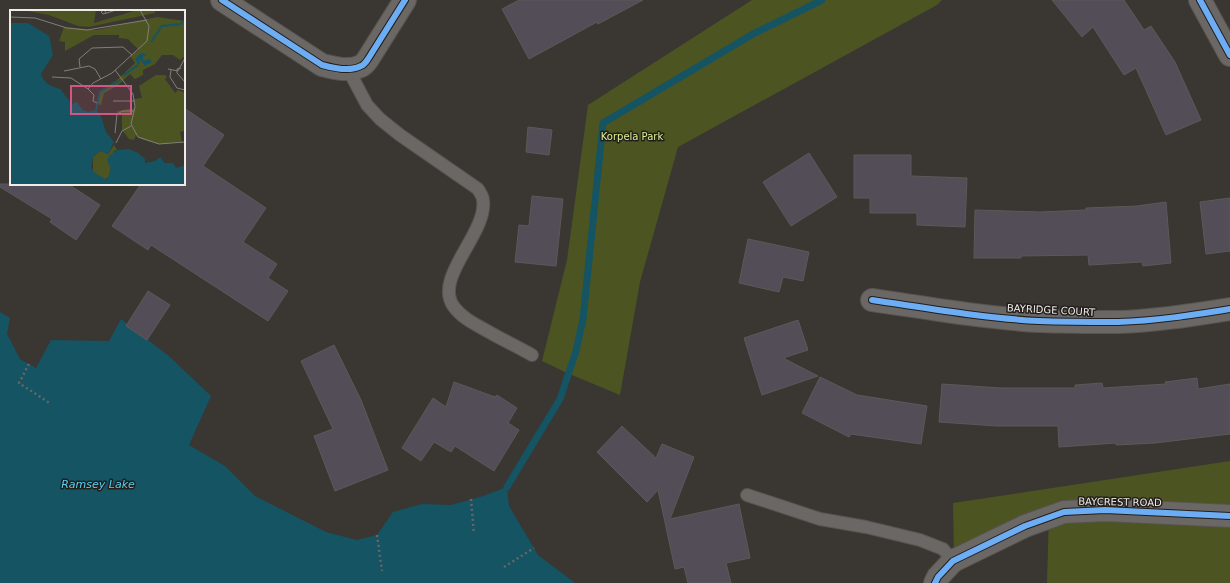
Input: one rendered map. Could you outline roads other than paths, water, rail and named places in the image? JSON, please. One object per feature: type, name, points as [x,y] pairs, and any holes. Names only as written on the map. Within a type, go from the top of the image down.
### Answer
[{"type":"street","points":[[222,0],[322,65],[336,69],[348,69],[362,66],[368,60],[405,0]]},
{"type":"street","points":[[1200,0],[1230,55]]},
{"type":"street","name":"BAYRIDGE COURT","points":[[872,300],[982,316],[1038,321],[1120,322],[1230,309]]},
{"type":"street","name":"BAYCREST ROAD","points":[[934,583],[953,561],[1026,526],[1064,512],[1105,510],[1230,516]]},
{"type":"lane","points":[[348,69],[368,105],[380,119],[400,135],[478,189],[483,199],[483,212],[479,225],[454,271],[450,285],[450,297],[454,307],[465,318],[532,355]]},
{"type":"lane","points":[[747,495],[820,519],[866,527],[920,540],[943,549],[953,561]]},
{"type":"water","name":"Ramsey Lake","points":[[0,312],[10,318],[7,334],[20,359],[36,368],[51,340],[109,341],[121,319],[170,357],[211,396],[189,445],[225,466],[255,496],[326,532],[357,540],[377,535],[393,512],[422,504],[451,505],[483,496],[507,487],[509,506],[538,555],[575,583],[0,583]]},
{"type":"waterway","points":[[507,487],[560,399],[576,351],[583,319],[603,123],[753,34],[822,0]]},
{"type":"park label","name":"Korpela Park","points":[[632,136]]}]
